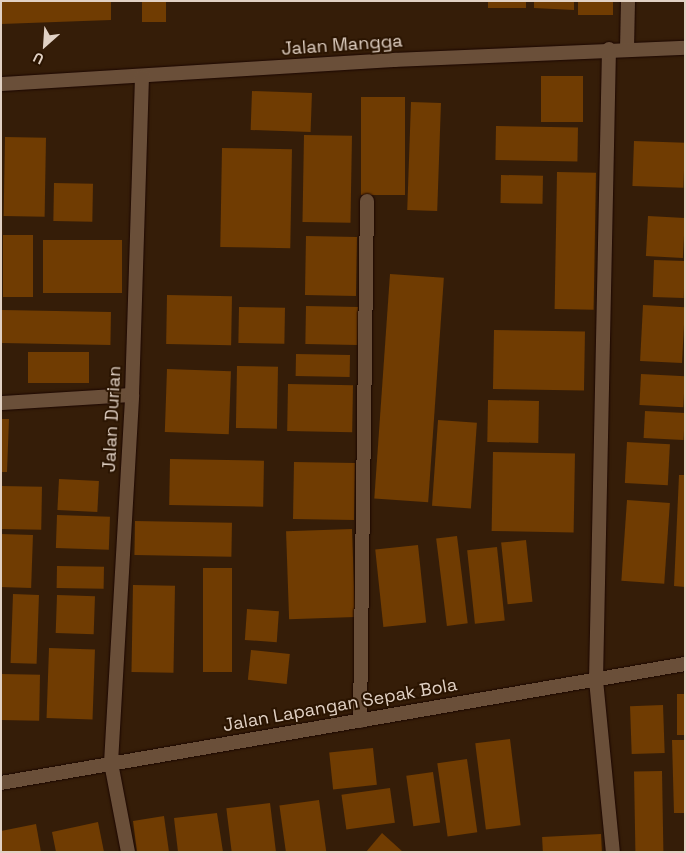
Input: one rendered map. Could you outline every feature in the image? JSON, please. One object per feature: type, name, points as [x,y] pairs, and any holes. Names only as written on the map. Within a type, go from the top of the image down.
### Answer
[{"type":"street","points":[[627,49],[628,1]]},
{"type":"street","name":"Jalan Mangga","points":[[1,84],[609,49],[685,48]]},
{"type":"street","points":[[609,49],[596,680],[614,852]]},
{"type":"street","name":"Jalan Durian","points":[[128,852],[111,763],[132,395],[142,77]]},
{"type":"street","points":[[360,721],[367,201]]},
{"type":"street","points":[[1,403],[132,395]]},
{"type":"street","name":"Jalan Lapangan Sepak Bola","points":[[1,784],[111,763],[685,664]]},
{"type":"building","points":[[1,1],[111,1],[111,20],[1,24]]},
{"type":"building","points":[[142,1],[166,1],[166,22],[142,22]]},
{"type":"building","points":[[488,1],[526,1],[526,8],[488,8]]},
{"type":"building","points":[[534,1],[574,1],[574,10],[534,8]]},
{"type":"building","points":[[578,1],[613,1],[613,15],[578,15]]},
{"type":"building","points":[[541,76],[583,76],[583,122],[541,122]]},
{"type":"building","points":[[252,91],[312,93],[311,132],[251,130]]},
{"type":"building","points":[[361,97],[405,97],[405,195],[361,195]]},
{"type":"building","points":[[411,102],[441,103],[437,211],[407,210]]},
{"type":"building","points":[[496,126],[578,127],[577,161],[495,160]]},
{"type":"building","points":[[304,135],[352,136],[350,223],[302,222]]},
{"type":"building","points":[[5,137],[46,138],[45,217],[4,216]]},
{"type":"building","points":[[634,141],[685,143],[683,188],[632,186]]},
{"type":"building","points":[[222,148],[292,149],[290,248],[220,247]]},
{"type":"building","points":[[557,172],[596,173],[594,310],[555,309]]},
{"type":"building","points":[[501,175],[543,176],[543,204],[501,203]]},
{"type":"building","points":[[54,183],[93,184],[92,222],[53,221]]},
{"type":"building","points":[[648,216],[685,218],[683,258],[646,256]]},
{"type":"building","points":[[3,235],[33,235],[33,297],[3,297]]},
{"type":"building","points":[[306,236],[357,237],[356,296],[305,295]]},
{"type":"building","points":[[43,240],[122,240],[122,293],[43,293]]},
{"type":"building","points":[[654,260],[685,261],[684,298],[653,297]]},
{"type":"building","points":[[390,274],[444,278],[428,502],[374,498]]},
{"type":"building","points":[[167,295],[232,296],[231,345],[166,344]]},
{"type":"building","points":[[643,305],[685,307],[682,363],[640,361]]},
{"type":"building","points":[[306,306],[358,307],[357,345],[305,344]]},
{"type":"building","points":[[239,307],[285,308],[284,344],[238,343]]},
{"type":"building","points":[[2,310],[111,312],[110,345],[1,343]]},
{"type":"building","points":[[494,330],[585,332],[584,391],[493,389]]},
{"type":"building","points":[[28,352],[89,352],[89,383],[28,383]]},
{"type":"building","points":[[296,354],[350,355],[350,377],[296,376]]},
{"type":"building","points":[[237,366],[278,367],[277,429],[236,428]]},
{"type":"building","points":[[167,369],[231,371],[229,434],[165,432]]},
{"type":"building","points":[[641,374],[685,376],[683,407],[639,405]]},
{"type":"building","points":[[288,384],[353,385],[352,432],[287,431]]},
{"type":"building","points":[[488,400],[539,401],[538,443],[487,442]]},
{"type":"building","points":[[645,411],[685,413],[684,440],[644,438]]},
{"type":"building","points":[[1,419],[9,419],[7,472],[1,472]]},
{"type":"building","points":[[438,420],[477,423],[471,509],[432,506]]},
{"type":"building","points":[[627,442],[670,444],[668,485],[625,483]]},
{"type":"building","points":[[493,452],[575,453],[574,532],[492,531]]},
{"type":"building","points":[[170,459],[264,461],[263,507],[169,505]]},
{"type":"building","points":[[294,462],[355,463],[354,520],[293,519]]},
{"type":"building","points":[[679,475],[685,475],[685,587],[674,586]]},
{"type":"building","points":[[59,479],[99,481],[97,512],[57,510]]},
{"type":"building","points":[[1,486],[42,487],[41,530],[1,529]]},
{"type":"building","points":[[627,500],[670,503],[664,584],[621,581]]},
{"type":"building","points":[[57,515],[110,517],[109,550],[56,548]]},
{"type":"building","points":[[135,521],[232,523],[231,557],[134,555]]},
{"type":"building","points":[[352,529],[355,617],[289,619],[286,531]]},
{"type":"building","points":[[1,534],[33,535],[31,588],[1,587]]},
{"type":"building","points":[[457,536],[468,623],[447,626],[436,539]]},
{"type":"building","points":[[526,540],[532,602],[508,604],[501,543]]},
{"type":"building","points":[[418,545],[426,623],[383,627],[375,549]]},
{"type":"building","points":[[497,547],[505,621],[475,624],[467,550]]},
{"type":"building","points":[[57,566],[104,567],[104,589],[57,588]]},
{"type":"building","points":[[203,568],[232,568],[232,672],[203,672]]},
{"type":"building","points":[[133,585],[175,586],[173,673],[131,672]]},
{"type":"building","points":[[13,594],[39,595],[37,664],[11,663]]},
{"type":"building","points":[[57,595],[95,596],[94,634],[56,633]]},
{"type":"building","points":[[247,609],[279,611],[277,642],[245,640]]},
{"type":"building","points":[[49,648],[95,650],[93,720],[47,718]]},
{"type":"building","points":[[251,650],[290,654],[287,684],[248,680]]},
{"type":"building","points":[[1,674],[40,675],[39,721],[1,720]]},
{"type":"building","points":[[677,694],[685,694],[685,735],[677,735]]},
{"type":"building","points":[[663,705],[665,753],[632,754],[630,706]]},
{"type":"building","points":[[510,739],[521,825],[486,830],[475,743]]},
{"type":"building","points":[[672,740],[685,740],[685,813],[674,813]]},
{"type":"building","points":[[373,748],[377,785],[333,789],[329,753]]},
{"type":"building","points":[[467,759],[477,832],[448,836],[437,763]]},
{"type":"building","points":[[634,771],[662,771],[663,852],[635,852]]},
{"type":"building","points":[[433,772],[440,823],[413,826],[406,776]]},
{"type":"building","points":[[390,788],[395,823],[346,829],[341,795]]},
{"type":"building","points":[[319,800],[326,851],[286,852],[279,806]]},
{"type":"building","points":[[270,803],[276,852],[232,852],[226,808]]},
{"type":"building","points":[[217,813],[223,852],[178,852],[174,818]]},
{"type":"building","points":[[164,816],[169,852],[137,852],[133,821]]},
{"type":"building","points":[[98,822],[104,852],[56,852],[52,832]]},
{"type":"building","points":[[36,824],[41,852],[1,852],[1,831]]},
{"type":"building","points":[[382,833],[403,852],[366,852]]},
{"type":"building","points":[[601,834],[602,852],[543,852],[542,837]]}]
